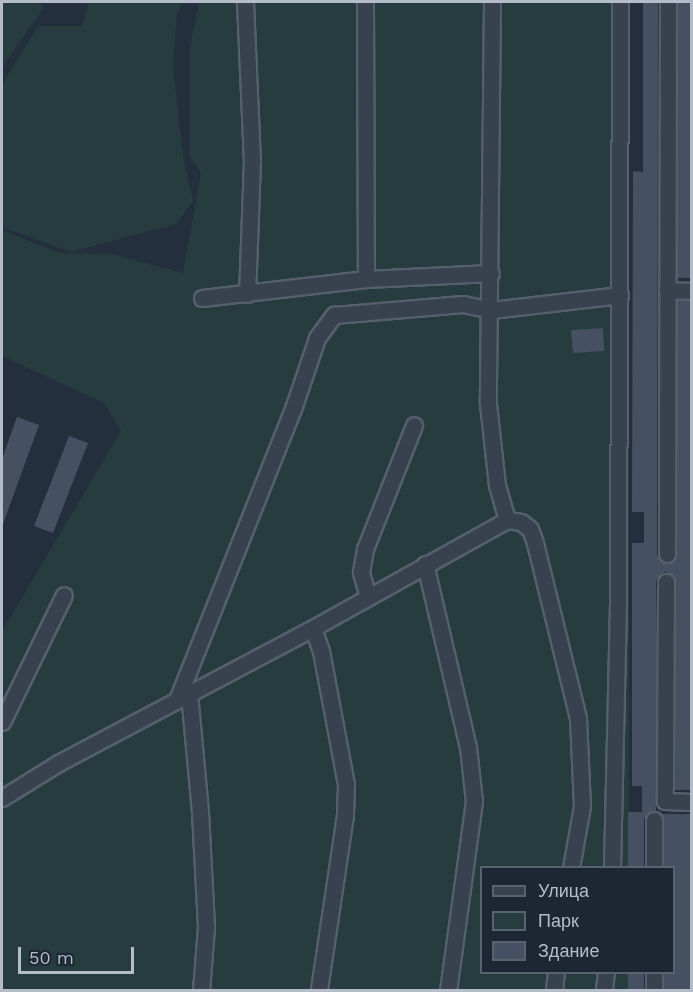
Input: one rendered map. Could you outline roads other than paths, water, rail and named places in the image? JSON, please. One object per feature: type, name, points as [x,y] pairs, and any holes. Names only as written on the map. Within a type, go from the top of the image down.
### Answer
[{"type":"lane","points":[[245,2],[252,160],[247,294]]},
{"type":"lane","points":[[365,2],[366,279]]},
{"type":"lane","points":[[492,2],[491,310],[488,404],[497,485],[507,520]]},
{"type":"lane","points":[[612,866],[618,614],[620,2]]},
{"type":"lane","points":[[667,554],[668,2]]},
{"type":"lane","points":[[202,298],[366,279],[491,273]]},
{"type":"lane","points":[[667,291],[692,291]]},
{"type":"lane","points":[[201,990],[206,927],[200,812],[183,696],[293,409],[317,338],[325,323],[334,315],[463,304],[491,310],[620,295]]},
{"type":"lane","points":[[368,597],[361,572],[365,549],[414,425]]},
{"type":"lane","points":[[2,798],[60,762],[313,628],[507,520],[521,522],[530,529],[578,718],[582,806],[571,866]]},
{"type":"lane","points":[[425,564],[468,747],[474,801],[448,990]]},
{"type":"lane","points":[[666,582],[665,801],[692,802]]},
{"type":"lane","points":[[2,722],[64,595]]},
{"type":"lane","points":[[313,628],[321,651],[346,785],[345,815],[319,990]]},
{"type":"lane","points":[[654,820],[654,866]]},
{"type":"lane","points":[[554,990],[556,974]]},
{"type":"lane","points":[[604,990],[606,974]]},
{"type":"lane","points":[[654,974],[654,990]]}]
